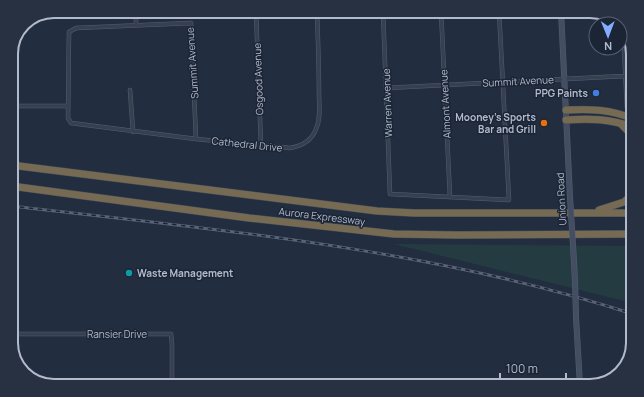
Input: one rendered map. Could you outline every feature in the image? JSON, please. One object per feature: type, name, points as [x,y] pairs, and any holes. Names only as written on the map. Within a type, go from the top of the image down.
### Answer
[{"type":"highway","points":[[566,110],[603,110],[626,116]]},
{"type":"highway","points":[[566,120],[601,119],[626,124]]},
{"type":"highway","points":[[619,122],[626,129]]},
{"type":"highway","name":"Aurora Expressway","points":[[18,166],[377,211],[414,213],[626,213]]},
{"type":"highway","name":"Aurora Expressway","points":[[18,187],[357,231],[394,234],[626,234]]},
{"type":"highway","points":[[590,212],[626,200]]},
{"type":"main road","name":"Union Road","points":[[561,18],[580,379]]},
{"type":"street","points":[[136,18],[136,25]]},
{"type":"street","name":"Osgood Avenue","points":[[256,18],[261,146]]},
{"type":"street","name":"Cathedral Drive","points":[[68,106],[68,118],[71,124],[74,125],[284,149],[295,147],[308,141],[316,131],[319,118],[317,18]]},
{"type":"street","name":"Warren Avenue","points":[[383,18],[390,194],[450,197]]},
{"type":"street","name":"Almont Avenue","points":[[441,18],[450,197]]},
{"type":"street","points":[[450,197],[509,200],[499,18]]},
{"type":"street","name":"Summit Avenue","points":[[68,106],[69,32],[76,28],[191,22],[196,139]]},
{"type":"street","points":[[625,56],[626,92]]},
{"type":"street","name":"Summit Avenue","points":[[386,88],[625,76]]},
{"type":"street","points":[[130,90],[133,132]]},
{"type":"street","points":[[18,106],[68,106]]},
{"type":"street","name":"Ransier Drive","points":[[18,334],[171,334],[172,379]]},
{"type":"green space","points":[[394,244],[626,246],[626,301]]},
{"type":"railway","points":[[18,207],[247,234],[403,258],[480,273],[557,292],[626,312]]},
{"type":"place","name":"PPG Paints","points":[[596,93]]},
{"type":"place","name":"Mooney's Sports Bar and Grill","points":[[544,123]]},
{"type":"place","name":"Waste Management","points":[[129,273]]}]
